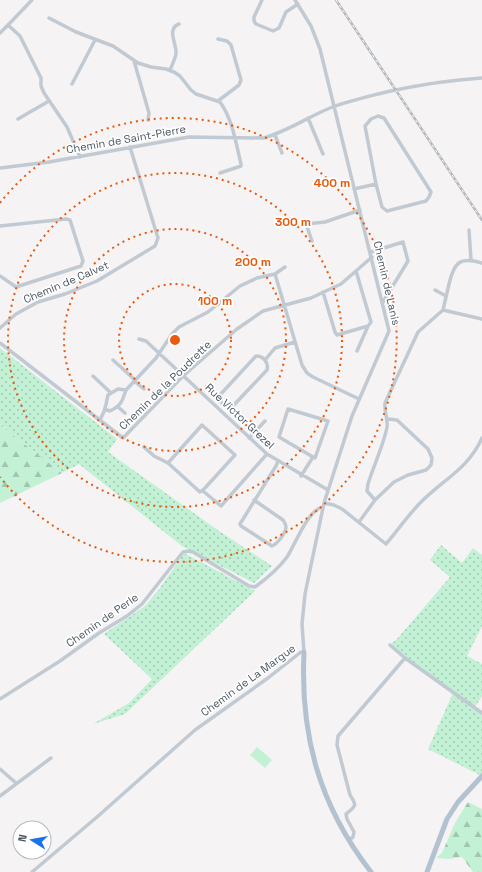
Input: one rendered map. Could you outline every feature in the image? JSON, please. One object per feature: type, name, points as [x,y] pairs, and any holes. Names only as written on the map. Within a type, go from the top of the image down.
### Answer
[{"type":"main road","points":[[304,652],[304,706],[312,751],[326,795],[349,840],[371,872]]},
{"type":"main road","points":[[426,872],[447,819],[458,802],[482,776]]},
{"type":"street","points":[[0,33],[32,0]]},
{"type":"street","points":[[262,0],[254,17],[254,21],[256,24],[273,31],[279,28],[286,12],[298,4]]},
{"type":"street","name":"Chemin de Lanis","points":[[295,0],[316,36],[335,106],[389,332],[359,399],[323,505]]},
{"type":"street","points":[[49,18],[76,32],[113,46],[134,61],[150,67],[170,70],[180,76],[196,94],[218,101],[223,107],[235,135],[241,166],[220,173]]},
{"type":"street","points":[[170,70],[176,52],[173,30],[175,26],[179,24]]},
{"type":"street","points":[[8,25],[20,36],[41,78],[41,86],[49,101],[67,127],[80,157]]},
{"type":"street","points":[[218,39],[227,41],[231,45],[241,80],[240,85],[218,101]]},
{"type":"street","points":[[72,84],[95,40]]},
{"type":"street","points":[[134,61],[148,113],[148,120]]},
{"type":"street","name":"Chemin de Saint-Pierre","points":[[0,168],[31,165],[80,157],[189,137],[264,138],[275,135],[335,106],[391,91],[461,79],[482,78]]},
{"type":"street","points":[[18,119],[49,101]]},
{"type":"street","points":[[378,116],[384,118],[431,192],[426,201],[387,211],[382,207],[376,184],[365,126],[371,119],[378,116]]},
{"type":"street","points":[[308,118],[323,154]]},
{"type":"street","points":[[275,135],[282,153]]},
{"type":"street","name":"Chemin de Calvet","points":[[0,328],[16,314],[38,302],[65,294],[97,281],[155,246],[158,238],[130,147]]},
{"type":"street","points":[[354,189],[376,184]]},
{"type":"street","points":[[312,241],[306,224],[326,222],[360,210]]},
{"type":"street","points":[[0,226],[66,219],[70,220],[83,261],[81,266],[16,287],[0,276]]},
{"type":"street","points":[[470,230],[471,260]]},
{"type":"street","points":[[370,252],[403,242],[408,261],[383,302]]},
{"type":"street","name":"Chemin de la Poudrette","points":[[0,343],[123,438],[183,376],[237,329],[263,311],[311,298],[341,284],[372,257]]},
{"type":"street","points":[[375,500],[367,491],[376,456],[386,430],[388,419],[384,411],[385,403],[418,332],[443,310],[452,272],[455,266],[461,262],[471,260],[482,263]]},
{"type":"street","points":[[106,410],[110,411],[118,407],[126,390],[160,354],[172,334],[181,325],[208,312],[240,286],[257,278],[275,274],[284,267]]},
{"type":"street","points":[[356,271],[371,322],[357,351]]},
{"type":"street","points":[[275,274],[302,365],[306,372],[313,377],[359,399]]},
{"type":"street","points":[[435,290],[446,296]]},
{"type":"street","points":[[324,292],[337,335],[368,326]]},
{"type":"street","points":[[443,310],[482,319]]},
{"type":"street","name":"Rue Victor Grezel","points":[[139,339],[146,342],[160,354],[267,454],[301,476],[328,490]]},
{"type":"street","points":[[265,360],[275,348],[295,342]]},
{"type":"street","points":[[256,356],[265,360],[268,366],[267,370],[232,407],[227,407],[219,400],[219,396],[256,356]]},
{"type":"street","points":[[113,360],[144,389]]},
{"type":"street","points":[[93,376],[111,393]]},
{"type":"street","points":[[100,420],[106,410],[108,395],[118,389],[126,390]]},
{"type":"street","points":[[219,409],[224,404]]},
{"type":"street","points":[[118,407],[125,413]]},
{"type":"street","points":[[301,476],[313,457],[315,458],[328,421],[288,409],[279,437],[313,457]]},
{"type":"street","points":[[359,522],[375,500],[394,482],[408,475],[426,470],[431,465],[432,458],[428,449],[397,420],[388,419]]},
{"type":"street","points":[[249,438],[265,421]]},
{"type":"street","points":[[168,463],[202,425],[235,455],[203,491]]},
{"type":"street","points":[[323,505],[337,506],[386,544],[422,502],[467,463],[477,449],[482,438]]},
{"type":"street","points":[[144,447],[154,456],[168,463],[200,492],[203,491],[221,506],[267,454]]},
{"type":"street","points":[[254,500],[283,520],[286,525],[285,530],[275,545],[272,546],[240,524],[254,500],[278,461]]},
{"type":"street","name":"Chemin de La Margue","points":[[32,872],[97,817],[195,730],[268,678],[301,652],[304,652],[302,624],[304,601],[310,564],[323,505]]},
{"type":"street","name":"Chemin de Perle","points":[[0,699],[99,632],[127,616],[142,604],[183,552],[193,552],[249,586],[255,586],[288,556],[306,522],[323,505]]},
{"type":"street","points":[[390,645],[405,658],[482,713]]},
{"type":"street","points":[[349,840],[353,836],[354,832],[346,819],[346,814],[354,807],[355,801],[350,795],[337,745],[338,736],[405,658]]},
{"type":"street","points":[[0,796],[50,758]]},
{"type":"street","points":[[0,769],[16,783]]},
{"type":"green space","points":[[0,348],[117,439],[108,452],[219,531],[272,566],[254,583],[182,546],[79,464],[62,473],[6,430],[0,424]]},
{"type":"green space","points":[[0,424],[6,430],[62,473],[0,503]]},
{"type":"green space","points":[[441,545],[462,563],[473,548],[482,555],[482,626],[467,656],[482,664],[482,696],[475,707],[482,713],[482,776],[428,749],[453,693],[390,645],[398,638],[450,577],[430,560]]},
{"type":"green space","points":[[184,553],[255,591],[125,714],[93,724],[129,703],[152,679],[104,634],[145,606],[160,588]]},
{"type":"green space","points":[[257,747],[272,760],[265,768],[250,755]]},
{"type":"green space","points":[[468,802],[482,809],[482,872],[473,872],[462,857],[449,859],[436,858],[442,853],[455,823]]},
{"type":"railway","points":[[336,0],[482,220]]}]
